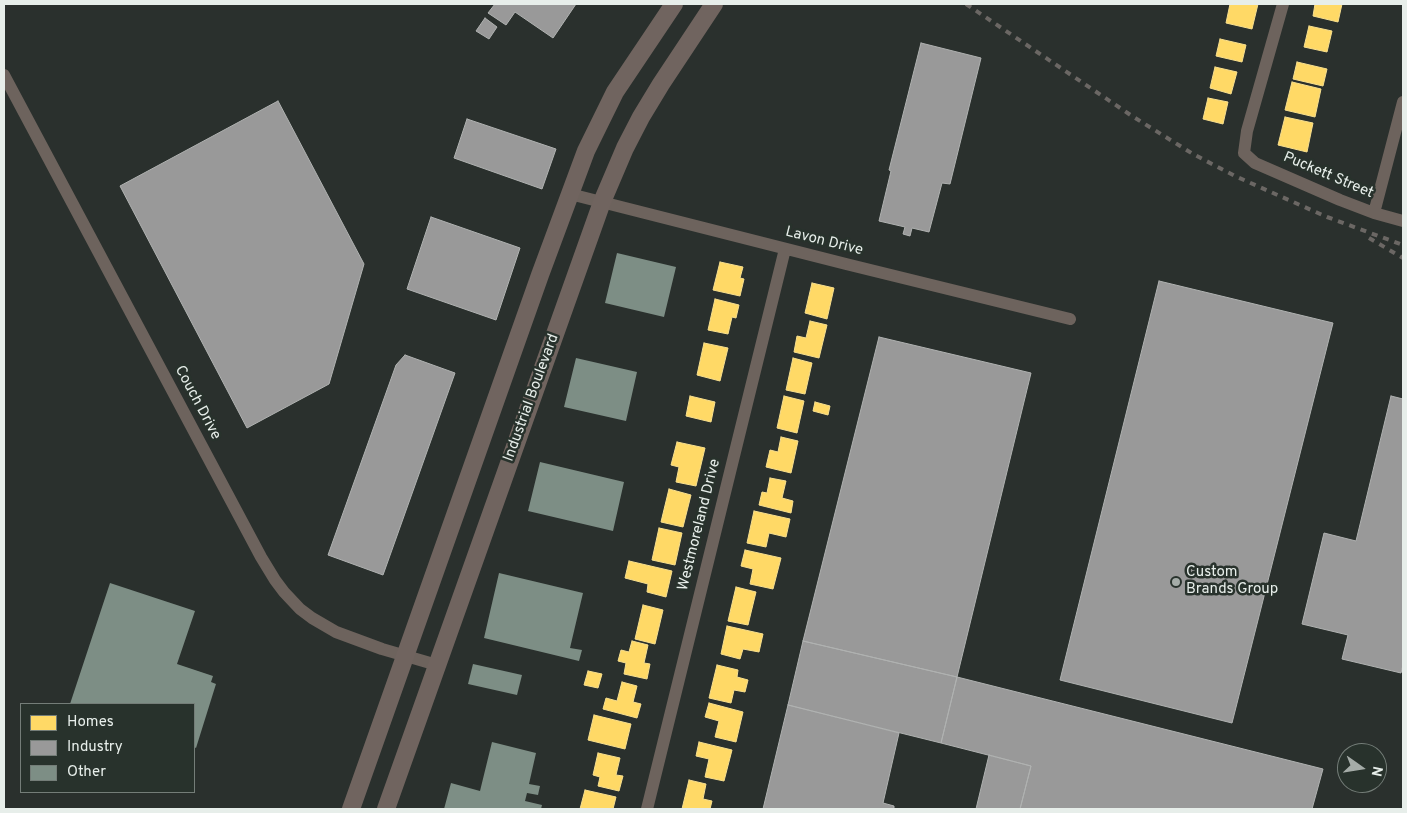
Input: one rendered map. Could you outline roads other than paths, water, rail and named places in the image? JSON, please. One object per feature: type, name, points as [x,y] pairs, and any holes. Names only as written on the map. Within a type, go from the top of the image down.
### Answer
[{"type":"main road","points":[[352,809],[540,275],[586,151],[615,92],[674,4]]},
{"type":"main road","name":"Industrial Boulevard","points":[[386,809],[602,202],[641,117],[714,4]]},
{"type":"street","name":"Puckett Street","points":[[1284,4],[1247,131],[1244,153],[1256,163],[1340,200],[1374,213],[1403,221]]},
{"type":"street","name":"Couch Drive","points":[[4,74],[261,558],[275,580],[300,609],[325,627],[366,644],[437,665]]},
{"type":"street","points":[[1374,213],[1403,102]]},
{"type":"street","name":"Lavon Drive","points":[[570,194],[1070,319]]},
{"type":"street","name":"Westmoreland Drive","points":[[647,809],[785,249]]},
{"type":"railway","points":[[966,4],[1132,116],[1193,154],[1235,176],[1327,217],[1403,245]]},
{"type":"railway","points":[[1369,238],[1403,258]]},
{"type":"place","name":"Custom Brands Group","points":[[1176,582]]}]
